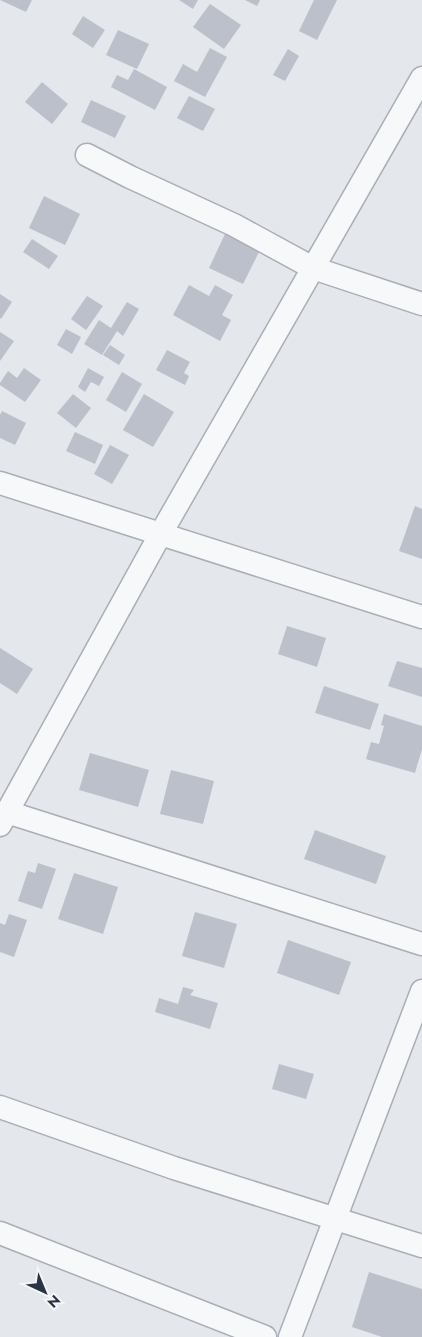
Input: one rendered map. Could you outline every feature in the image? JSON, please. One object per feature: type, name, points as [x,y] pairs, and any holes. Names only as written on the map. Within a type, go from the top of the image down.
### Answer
[{"type":"street","points":[[422,78],[160,535],[4,818],[422,944]]},
{"type":"street","points":[[87,155],[234,225],[313,268],[422,304]]},
{"type":"street","points":[[0,483],[422,617]]},
{"type":"street","points":[[290,1337],[422,990]]},
{"type":"street","points":[[0,1107],[174,1168],[422,1246]]},
{"type":"street","points":[[0,1233],[265,1337]]},
{"type":"building","points":[[0,0],[32,0],[26,12]]},
{"type":"building","points":[[179,0],[198,0],[193,9]]},
{"type":"building","points":[[245,0],[260,0],[257,6]]},
{"type":"building","points":[[314,0],[337,0],[317,40],[299,31]]},
{"type":"building","points":[[210,4],[241,25],[224,49],[193,27]]},
{"type":"building","points":[[83,16],[105,30],[93,48],[72,34]]},
{"type":"building","points":[[118,30],[149,44],[137,69],[106,55]]},
{"type":"building","points":[[210,48],[227,57],[205,97],[174,81],[183,64],[197,72]]},
{"type":"building","points":[[288,49],[299,56],[285,81],[273,75]]},
{"type":"building","points":[[134,69],[167,87],[155,110],[111,87],[117,75],[128,80]]},
{"type":"building","points":[[42,82],[68,104],[52,124],[25,102]]},
{"type":"building","points":[[189,96],[215,109],[203,131],[177,118]]},
{"type":"building","points":[[91,100],[126,116],[115,138],[81,122]]},
{"type":"building","points":[[44,196],[80,214],[65,245],[29,228]]},
{"type":"building","points":[[225,234],[260,250],[243,284],[209,268]]},
{"type":"building","points":[[32,239],[58,256],[49,269],[23,252]]},
{"type":"building","points":[[189,285],[209,296],[215,285],[233,295],[222,315],[231,320],[220,341],[173,315]]},
{"type":"building","points":[[0,294],[12,302],[1,319],[0,318]]},
{"type":"building","points":[[87,296],[103,306],[86,330],[71,319]]},
{"type":"building","points":[[127,302],[139,309],[123,336],[117,331],[102,355],[84,344],[99,320],[111,328]]},
{"type":"building","points":[[66,329],[81,337],[72,354],[57,345]]},
{"type":"building","points":[[0,332],[14,341],[0,361]]},
{"type":"building","points":[[110,345],[125,355],[119,365],[103,355]]},
{"type":"building","points":[[167,350],[190,362],[184,373],[189,376],[185,385],[156,370]]},
{"type":"building","points":[[24,368],[41,380],[25,402],[0,385],[8,371],[17,378]]},
{"type":"building","points":[[88,368],[104,377],[99,386],[91,382],[85,392],[78,387]]},
{"type":"building","points":[[122,372],[142,384],[126,412],[106,400]]},
{"type":"building","points":[[73,394],[91,408],[76,428],[57,413]]},
{"type":"building","points":[[144,394],[174,412],[153,447],[123,430]]},
{"type":"building","points":[[2,411],[26,423],[15,445],[0,438],[0,415]]},
{"type":"building","points":[[75,432],[103,445],[95,464],[66,451]]},
{"type":"building","points":[[110,445],[129,455],[112,484],[94,474]]},
{"type":"building","points":[[415,506],[422,509],[422,559],[399,551]]},
{"type":"building","points":[[287,626],[326,638],[317,667],[278,654]]},
{"type":"building","points":[[0,648],[33,669],[17,694],[0,683]]},
{"type":"building","points":[[397,661],[422,668],[422,697],[388,686]]},
{"type":"building","points":[[324,686],[379,704],[370,730],[315,713]]},
{"type":"building","points":[[384,714],[422,726],[422,749],[415,773],[366,759],[371,742],[379,744],[384,726],[381,725]]},
{"type":"building","points":[[90,753],[149,770],[138,807],[79,790]]},
{"type":"building","points":[[171,770],[214,781],[203,824],[160,814]]},
{"type":"building","points":[[315,830],[386,856],[376,884],[304,859]]},
{"type":"building","points":[[38,863],[56,869],[42,909],[18,901],[28,871],[35,873]]},
{"type":"building","points":[[74,873],[118,887],[103,934],[58,919]]},
{"type":"building","points":[[195,912],[237,924],[224,968],[182,956]]},
{"type":"building","points":[[9,914],[27,920],[14,957],[0,952],[0,923],[5,925]]},
{"type":"building","points":[[288,940],[351,962],[339,995],[277,973]]},
{"type":"building","points":[[183,987],[194,990],[190,995],[218,1003],[210,1029],[155,1012],[159,998],[178,1004]]},
{"type":"building","points":[[279,1064],[314,1074],[306,1099],[272,1089]]},
{"type":"building","points":[[369,1272],[422,1289],[422,1337],[382,1337],[352,1327]]}]
